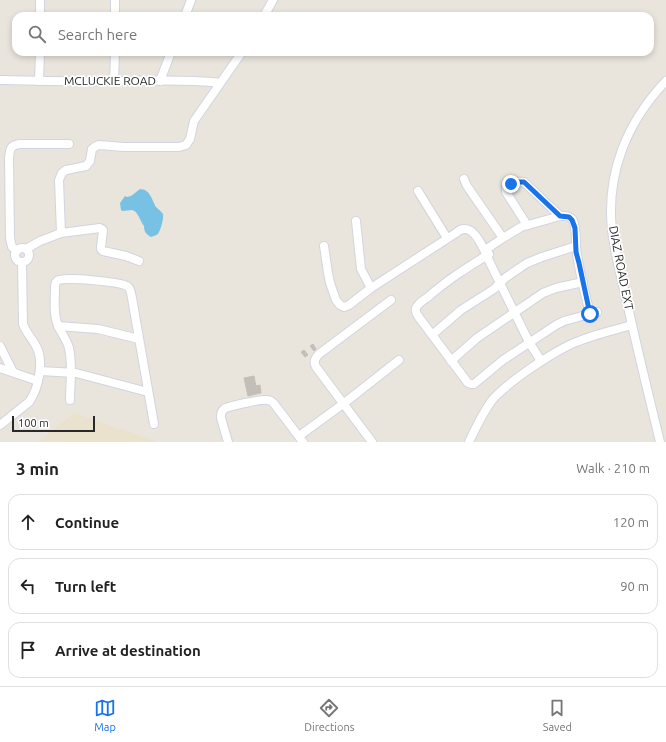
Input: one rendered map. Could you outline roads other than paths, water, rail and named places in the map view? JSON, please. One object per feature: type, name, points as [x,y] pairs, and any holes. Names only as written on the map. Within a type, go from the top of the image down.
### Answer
[{"type":"street","points":[[40,0],[40,12]]},
{"type":"street","points":[[115,0],[115,12]]},
{"type":"street","points":[[186,12],[191,0]]},
{"type":"street","points":[[266,12],[273,0]]},
{"type":"street","points":[[40,56],[40,81]]},
{"type":"street","points":[[114,81],[115,56]]},
{"type":"street","points":[[160,80],[169,56]]},
{"type":"street","points":[[61,233],[59,180],[62,172],[86,166],[90,161],[92,149],[98,145],[124,147],[179,147],[186,145],[190,139],[194,121],[239,56]]},
{"type":"street","name":"MCLUCKIE ROAD","points":[[0,80],[160,80],[220,83]]},
{"type":"street","name":"DIAZ ROAD EXT","points":[[660,442],[614,248],[611,212],[612,188],[616,168],[632,126],[648,101],[666,81]]},
{"type":"street","points":[[17,251],[12,247],[10,238],[10,149],[12,146],[19,144],[69,144]]},
{"type":"street","points":[[464,179],[467,186],[503,238]]},
{"type":"street","points":[[527,225],[506,192],[506,188],[511,184],[524,182],[560,216]]},
{"type":"street","points":[[418,191],[447,238]]},
{"type":"street","points":[[560,216],[569,217],[575,228],[576,246],[583,282],[594,313],[564,321],[503,360],[473,384],[470,384],[465,381],[416,314],[416,310],[417,307],[449,279],[487,253],[503,238],[517,229],[527,225],[560,216]]},
{"type":"street","points":[[356,221],[360,269],[371,288]]},
{"type":"street","points":[[22,262],[16,259],[15,255],[17,251],[22,248],[26,249],[40,241],[61,233],[100,228],[103,230],[102,250],[139,260]]},
{"type":"street","points":[[324,246],[330,283],[336,300],[344,307],[447,238],[464,228],[470,229],[487,253],[531,342],[543,360]]},
{"type":"street","points":[[432,335],[461,310],[497,287],[501,281],[535,259],[576,246]]},
{"type":"street","points":[[22,262],[26,261],[29,257],[29,253],[26,249]]},
{"type":"street","points":[[0,425],[29,402],[35,393],[40,371],[38,349],[24,329],[23,324],[22,262]]},
{"type":"street","points":[[70,400],[71,360],[68,344],[58,326],[54,308],[55,286],[57,281],[61,279],[77,279],[104,281],[126,286],[130,290],[154,424]]},
{"type":"street","points":[[451,361],[478,338],[543,293],[549,290],[583,282]]},
{"type":"street","points":[[372,442],[314,363],[315,358],[319,354],[391,300]]},
{"type":"street","points":[[470,442],[480,418],[493,399],[515,379],[567,346],[632,325]]},
{"type":"street","points":[[58,326],[98,329],[139,339]]},
{"type":"street","points":[[0,346],[13,372]]},
{"type":"street","points":[[228,442],[220,418],[222,411],[226,408],[261,400],[268,400],[275,405],[301,439],[399,360]]},
{"type":"street","points":[[0,368],[38,381]]},
{"type":"street","points":[[40,371],[71,372],[148,392]]},
{"type":"water","points":[[140,189],[143,189],[148,193],[156,207],[163,214],[161,228],[156,235],[151,237],[144,230],[144,226],[136,212],[132,210],[121,210],[120,203],[125,196],[131,196]]}]
